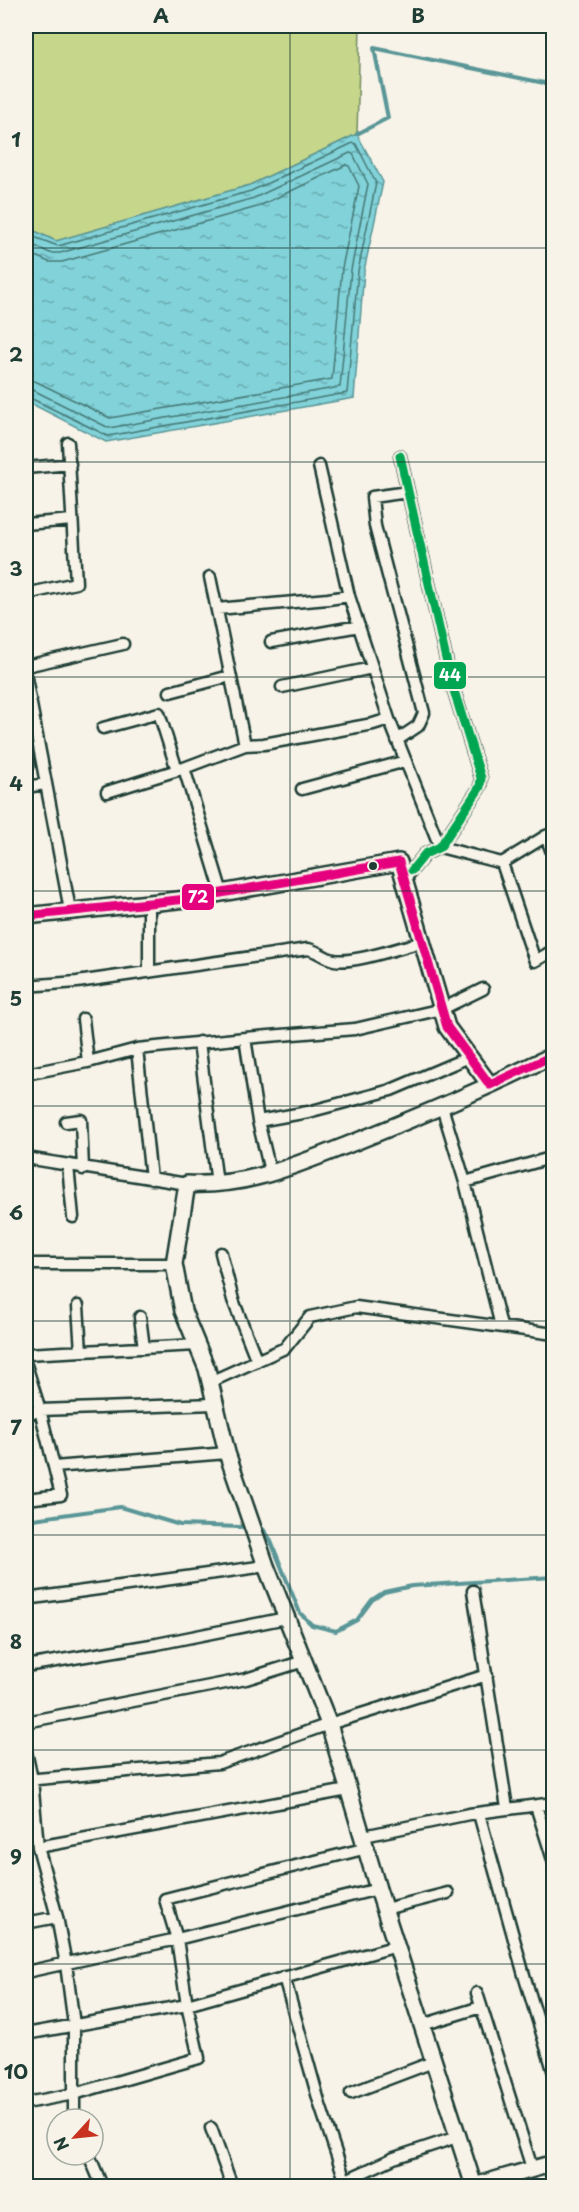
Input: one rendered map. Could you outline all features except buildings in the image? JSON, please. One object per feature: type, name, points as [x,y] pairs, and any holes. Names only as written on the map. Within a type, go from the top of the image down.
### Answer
[{"type":"street","points":[[26,594],[76,583],[69,443]]},
{"type":"street","points":[[400,456],[451,681],[481,778],[480,787],[440,847],[425,854],[404,880]]},
{"type":"street","points":[[26,468],[70,464]]},
{"type":"street","points":[[319,466],[349,596],[389,719],[440,847]]},
{"type":"street","points":[[398,740],[418,726],[424,713],[375,526],[372,497],[408,492]]},
{"type":"street","points":[[26,524],[72,520]]},
{"type":"street","points":[[210,577],[245,745]]},
{"type":"street","points":[[217,609],[349,596]]},
{"type":"street","points":[[271,642],[359,626]]},
{"type":"street","points":[[26,666],[123,644]]},
{"type":"street","points":[[282,687],[372,668]]},
{"type":"street","points":[[171,692],[230,676]]},
{"type":"street","points":[[26,678],[70,910]]},
{"type":"street","points":[[103,728],[159,713],[181,769],[222,893]]},
{"type":"street","points":[[107,792],[181,769],[245,745],[264,744],[389,719]]},
{"type":"street","points":[[302,789],[406,761]]},
{"type":"street","points":[[26,787],[45,784]]},
{"type":"street","points":[[440,847],[502,863],[550,834],[554,858]]},
{"type":"street","points":[[26,916],[222,893],[399,862],[447,1027],[490,1085]]},
{"type":"street","points":[[502,863],[535,961],[554,950]]},
{"type":"street","points":[[149,903],[149,972]]},
{"type":"street","points":[[26,986],[76,982],[308,949],[315,950],[332,960],[345,961],[422,942]]},
{"type":"street","points":[[26,1074],[88,1062],[137,1049],[355,1029],[442,1009],[483,989]]},
{"type":"street","points":[[83,1018],[88,1062]]},
{"type":"street","points":[[245,1038],[258,1121],[271,1175]]},
{"type":"street","points":[[199,1042],[217,1184]]},
{"type":"street","points":[[137,1049],[151,1179]]},
{"type":"street","points":[[26,1158],[187,1184],[217,1184],[271,1175],[442,1107],[554,1055]]},
{"type":"street","points":[[258,1121],[308,1112],[391,1090],[470,1057]]},
{"type":"street","points":[[442,1107],[465,1182],[501,1326]]},
{"type":"street","points":[[66,1122],[81,1120],[83,1169]]},
{"type":"street","points":[[465,1182],[554,1157]]},
{"type":"street","points":[[68,1166],[73,1217]]},
{"type":"street","points":[[187,1184],[174,1264],[183,1311],[210,1382],[227,1453],[266,1566],[329,1724],[378,1889],[474,2187],[554,2163]]},
{"type":"street","points":[[221,1253],[233,1300],[257,1361]]},
{"type":"street","points":[[26,1264],[174,1264]]},
{"type":"street","points":[[78,1306],[81,1351]]},
{"type":"street","points":[[210,1382],[285,1348],[310,1317],[356,1306],[554,1334]]},
{"type":"street","points":[[140,1317],[144,1348]]},
{"type":"street","points":[[26,1354],[197,1345]]},
{"type":"street","points":[[26,1365],[40,1410],[61,1495],[26,1499]]},
{"type":"street","points":[[26,1414],[40,1410],[215,1404]]},
{"type":"street","points":[[54,1467],[227,1453]]},
{"type":"street","points":[[26,1599],[266,1566]]},
{"type":"street","points":[[473,1591],[507,1808]]},
{"type":"street","points":[[26,1666],[158,1644],[286,1618]]},
{"type":"street","points":[[26,1722],[246,1679],[304,1661]]},
{"type":"street","points":[[28,1779],[219,1763],[329,1724],[487,1675]]},
{"type":"street","points":[[26,1752],[38,1847],[57,1917],[66,1964],[74,2025],[74,2107]]},
{"type":"street","points":[[38,1847],[348,1790]]},
{"type":"street","points":[[26,2103],[74,2094],[199,2058],[187,2005],[177,1940],[165,1899],[470,1814],[554,1803]]},
{"type":"street","points":[[536,1806],[554,1863]]},
{"type":"street","points":[[479,1814],[524,1976],[554,2073]]},
{"type":"street","points":[[26,1972],[177,1940],[378,1889]]},
{"type":"street","points":[[385,1909],[448,1893]]},
{"type":"street","points":[[26,1923],[57,1917]]},
{"type":"street","points":[[26,2034],[187,2005],[397,1946]]},
{"type":"street","points":[[284,1977],[320,2105],[347,2184],[394,2158],[457,2137]]},
{"type":"street","points":[[477,1993],[532,2168]]},
{"type":"street","points":[[422,2025],[482,2007]]},
{"type":"street","points":[[351,2093],[433,2062]]},
{"type":"street","points":[[211,2128],[232,2187]]},
{"type":"street","points":[[94,2167],[102,2187]]},
{"type":"green space","points":[[26,26],[360,26],[357,134],[250,185],[56,241],[26,227]]},
{"type":"water","points":[[357,134],[383,182],[364,271],[354,398],[106,442],[26,401],[26,227],[56,241],[250,185]]},
{"type":"waterway","points":[[357,134],[388,118],[374,48],[554,85]]},
{"type":"waterway","points":[[26,1520],[120,1507],[180,1525],[241,1527]]},
{"type":"waterway","points":[[263,1529],[270,1539],[300,1613],[312,1625],[336,1631],[357,1620],[372,1600],[384,1592],[412,1586],[554,1577]]},
{"type":"transit line","name":"44","points":[[400,456],[451,681],[481,778],[480,787],[440,847],[425,854],[412,870]]},
{"type":"transit line","name":"72","points":[[26,916],[187,899],[399,862],[447,1027],[490,1085],[554,1055]]}]
